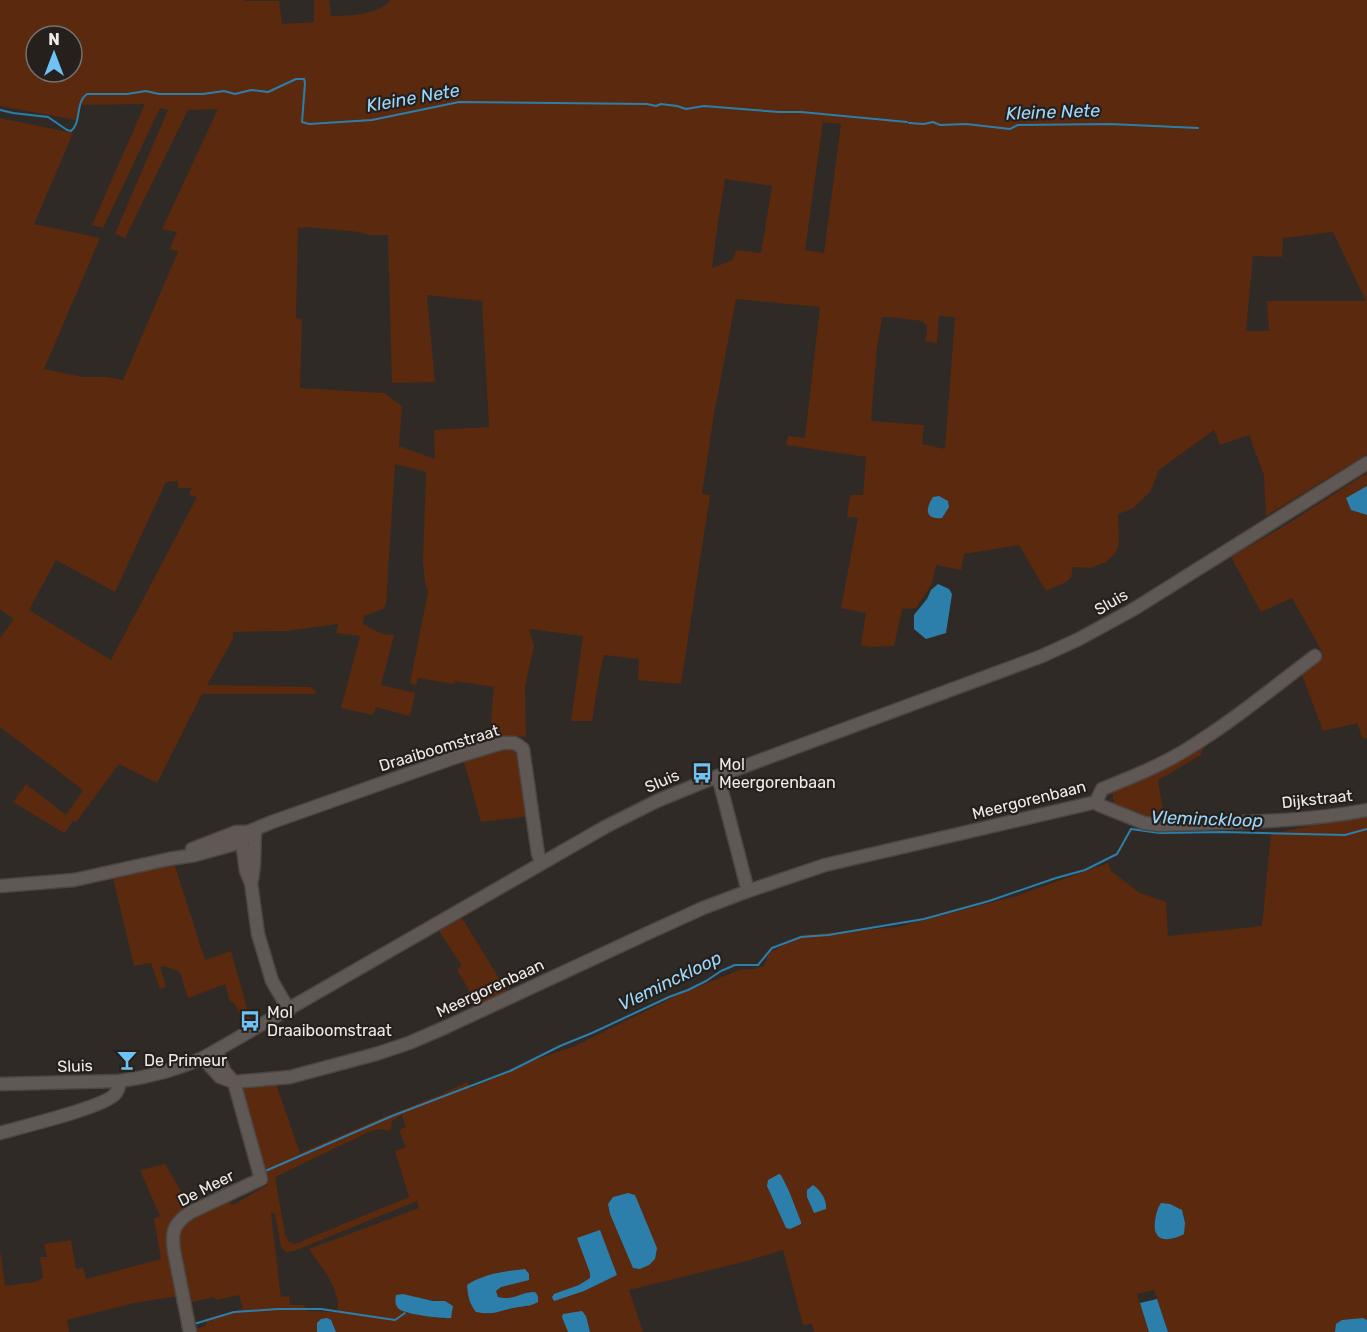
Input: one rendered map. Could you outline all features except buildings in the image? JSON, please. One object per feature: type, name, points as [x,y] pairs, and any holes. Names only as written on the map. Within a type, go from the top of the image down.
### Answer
[{"type":"street","name":"Sluis","points":[[0,1084],[120,1081],[158,1075],[203,1058],[605,826],[641,808],[718,776],[997,674],[1079,639],[1134,609],[1367,463]]},
{"type":"street","name":"Meergorenbaan","points":[[234,1082],[290,1077],[409,1043],[684,916],[825,865],[1096,802],[1102,789],[1160,765],[1189,749],[1315,656]]},
{"type":"street","name":"Draaiboomstraat","points":[[0,886],[74,880],[195,855],[248,835],[272,822],[502,743],[514,743],[523,749],[538,854],[542,863]]},
{"type":"street","points":[[718,776],[748,891]]},
{"type":"street","name":"Dijkstraat","points":[[1096,802],[1144,823],[1159,825],[1292,819],[1367,810]]},
{"type":"street","points":[[248,835],[246,871],[251,883]]},
{"type":"street","points":[[248,835],[255,856],[251,883],[256,924],[272,981],[289,1010]]},
{"type":"street","points":[[217,1051],[224,1071],[234,1082]]},
{"type":"street","points":[[203,1058],[220,1077],[234,1082]]},
{"type":"street","points":[[0,1133],[91,1107],[116,1094],[120,1081]]},
{"type":"street","name":"De Meer","points":[[190,1332],[172,1238],[175,1227],[181,1218],[191,1212],[261,1179],[234,1082]]},
{"type":"shaded area","points":[[0,0],[279,1],[282,24],[314,22],[314,0],[329,0],[331,16],[371,12],[390,0],[1367,0],[1367,454],[1266,516],[1264,475],[1249,435],[1220,445],[1214,430],[1159,470],[1150,492],[1132,509],[1118,514],[1119,544],[1115,554],[1106,562],[1091,568],[1073,567],[1071,577],[1066,582],[1046,591],[1019,545],[964,554],[961,570],[936,565],[932,584],[916,608],[902,609],[894,646],[861,645],[866,613],[841,608],[858,518],[847,517],[850,495],[863,495],[866,457],[786,445],[788,436],[805,438],[820,307],[736,299],[714,414],[702,494],[710,495],[681,684],[638,680],[639,659],[604,655],[592,721],[571,721],[583,636],[529,629],[534,646],[525,687],[526,737],[516,736],[489,743],[494,687],[418,678],[416,685],[410,683],[428,592],[423,561],[426,472],[395,464],[386,604],[383,609],[364,616],[363,624],[382,634],[394,635],[381,685],[415,693],[410,716],[376,707],[373,715],[341,708],[360,636],[336,633],[338,624],[286,631],[233,632],[233,639],[207,685],[310,687],[316,691],[315,694],[202,694],[157,783],[119,764],[76,822],[73,821],[64,833],[13,802],[26,784],[66,815],[83,790],[0,727],[0,638],[14,619],[0,609],[0,118],[73,133],[34,224],[100,238],[44,369],[83,377],[123,380],[178,252],[170,249],[177,232],[162,229],[218,109],[188,110],[125,238],[115,234],[168,110],[160,108],[103,228],[92,225],[145,104],[81,105],[76,120],[0,106]],"holes":[[[823,122],[841,124],[824,253],[805,250]],[[725,179],[772,186],[761,253],[736,250],[733,260],[712,268]],[[298,228],[388,235],[392,383],[435,382],[427,295],[482,301],[489,427],[434,430],[435,459],[399,446],[402,406],[384,393],[300,388],[302,319],[296,318]],[[1333,232],[1366,301],[1267,301],[1269,331],[1246,331],[1253,256],[1282,257],[1283,238]],[[939,316],[955,317],[945,449],[922,444],[924,425],[871,421],[882,317],[922,321],[927,326],[925,341],[937,343]],[[178,481],[178,488],[192,488],[189,495],[197,497],[111,660],[29,610],[56,560],[115,592],[166,482]]]},
{"type":"shaded area","points":[[1367,473],[1367,486],[1346,499],[1351,510],[1367,515],[1367,738],[1363,739],[1357,723],[1323,731],[1301,672],[1324,656],[1319,646],[1292,598],[1261,612],[1231,557]]},
{"type":"shaded area","points":[[1204,745],[1201,755],[1158,780],[1164,818],[1147,818],[1114,807],[1112,790]]},
{"type":"shaded area","points":[[507,746],[515,750],[519,761],[529,816],[481,822],[463,758]]},
{"type":"shaded area","points":[[1367,814],[1367,1332],[1168,1332],[1154,1290],[1137,1294],[1149,1332],[814,1332],[812,1324],[803,1325],[783,1250],[629,1290],[643,1332],[192,1332],[192,1330],[206,1326],[206,1319],[243,1309],[239,1295],[216,1300],[214,1297],[188,1303],[180,1245],[185,1224],[194,1213],[226,1200],[233,1205],[267,1185],[241,1092],[243,1088],[276,1084],[300,1153],[467,1082],[471,1088],[535,1060],[577,1045],[678,995],[739,970],[764,966],[769,953],[802,935],[898,927],[1016,896],[1108,863],[1111,871],[1140,893],[1166,902],[1168,936],[1262,926],[1271,834]],"holes":[[[402,1115],[406,1127],[399,1130],[406,1147],[395,1151],[409,1197],[295,1244],[289,1242],[285,1234],[275,1177],[371,1131],[381,1129],[390,1131],[392,1121]],[[417,1201],[419,1208],[309,1249],[334,1287],[338,1303],[337,1312],[308,1311],[304,1305],[290,1305],[289,1296],[281,1297],[271,1213],[275,1213],[281,1247],[286,1252],[294,1251]],[[525,1269],[496,1291],[498,1297],[515,1297],[530,1291],[528,1307],[487,1314],[475,1280]],[[412,1297],[445,1301],[444,1319],[405,1313]]]},
{"type":"shaded area","points":[[174,863],[205,960],[231,951],[251,1023],[245,1026],[235,1004],[230,1001],[225,984],[188,998],[180,972],[164,966],[160,967],[166,987],[160,989],[151,963],[134,966],[113,878]]},
{"type":"shaded area","points":[[462,918],[508,993],[479,1007],[457,970],[462,966],[439,931]]},
{"type":"shaded area","points":[[165,1164],[184,1196],[186,1211],[175,1224],[179,1296],[134,1303],[67,1320],[69,1332],[0,1332],[0,1249],[5,1286],[35,1282],[43,1278],[40,1257],[47,1257],[44,1244],[71,1240],[76,1269],[83,1268],[86,1279],[161,1259],[154,1219],[160,1216],[140,1170]]},
{"type":"water","points":[[1367,486],[1367,515],[1351,510],[1346,498]]},
{"type":"water","points":[[939,496],[948,501],[949,507],[942,518],[936,518],[928,513],[928,509],[933,497]]},
{"type":"water","points":[[938,584],[949,589],[952,594],[946,633],[926,639],[914,629],[914,615],[931,590]]},
{"type":"water","points":[[779,1174],[789,1191],[801,1222],[790,1229],[786,1228],[767,1186],[768,1180]]},
{"type":"water","points":[[813,1185],[822,1195],[826,1205],[826,1209],[814,1213],[807,1197],[807,1190]]},
{"type":"water","points":[[628,1193],[635,1195],[657,1248],[655,1259],[640,1269],[633,1268],[608,1204],[613,1197]]},
{"type":"water","points":[[1161,1203],[1170,1204],[1182,1210],[1185,1223],[1184,1234],[1163,1239],[1156,1233],[1155,1218]]},
{"type":"water","points":[[600,1230],[617,1275],[584,1291],[554,1301],[552,1297],[554,1294],[579,1285],[590,1278],[577,1238]]},
{"type":"water","points":[[525,1269],[529,1274],[529,1280],[501,1287],[496,1291],[498,1297],[509,1298],[535,1292],[538,1302],[493,1313],[476,1312],[469,1299],[467,1285],[487,1276]]},
{"type":"water","points":[[403,1294],[433,1301],[445,1301],[453,1306],[451,1318],[424,1316],[402,1311],[395,1299],[396,1295]]},
{"type":"water","points":[[1157,1299],[1168,1332],[1149,1332],[1140,1303]]},
{"type":"water","points":[[582,1311],[586,1316],[590,1332],[568,1332],[563,1314]]},
{"type":"water","points":[[327,1318],[331,1320],[336,1332],[317,1332],[317,1323]]},
{"type":"water","points":[[1363,1318],[1367,1320],[1367,1332],[1335,1332],[1336,1324],[1342,1320]]},
{"type":"waterway","name":"Kleine Nete","points":[[0,110],[48,117],[71,131],[76,123],[81,102],[87,94],[127,94],[146,91],[159,94],[203,94],[224,91],[235,94],[251,90],[268,92],[296,79],[304,79],[302,122],[309,124],[372,120],[459,102],[647,104],[656,106],[661,104],[686,109],[704,106],[907,122]]},
{"type":"waterway","name":"Kleine Nete","points":[[909,123],[933,122],[940,125],[966,124],[1010,129],[1018,125],[1110,124],[1198,128]]},
{"type":"waterway","name":"Vleminckloop","points":[[263,1172],[392,1116],[510,1071],[560,1046],[688,990],[735,965],[758,965],[772,948],[801,937],[828,935],[924,919],[1085,870],[1117,854],[1131,829],[1160,833],[1345,835],[1367,829]]},
{"type":"waterway","name":"Vleminckloop","points":[[200,1201],[252,1177]]},
{"type":"waterway","name":"Vleminckloop","points":[[172,1222],[180,1212],[187,1208]]},
{"type":"waterway","name":"Vleminckloop","points":[[175,1286],[178,1304]]},
{"type":"waterway","points":[[194,1324],[234,1312],[278,1309],[321,1309],[395,1320],[405,1313]]},
{"type":"waterway","name":"Vleminckloop","points":[[181,1316],[183,1330]]},
{"type":"place","name":"Mol Meergorenbaan","points":[[702,773]]},
{"type":"place","name":"Mol Draaiboomstraat","points":[[250,1021]]},
{"type":"place","name":"De Primeur","points":[[127,1060]]}]
